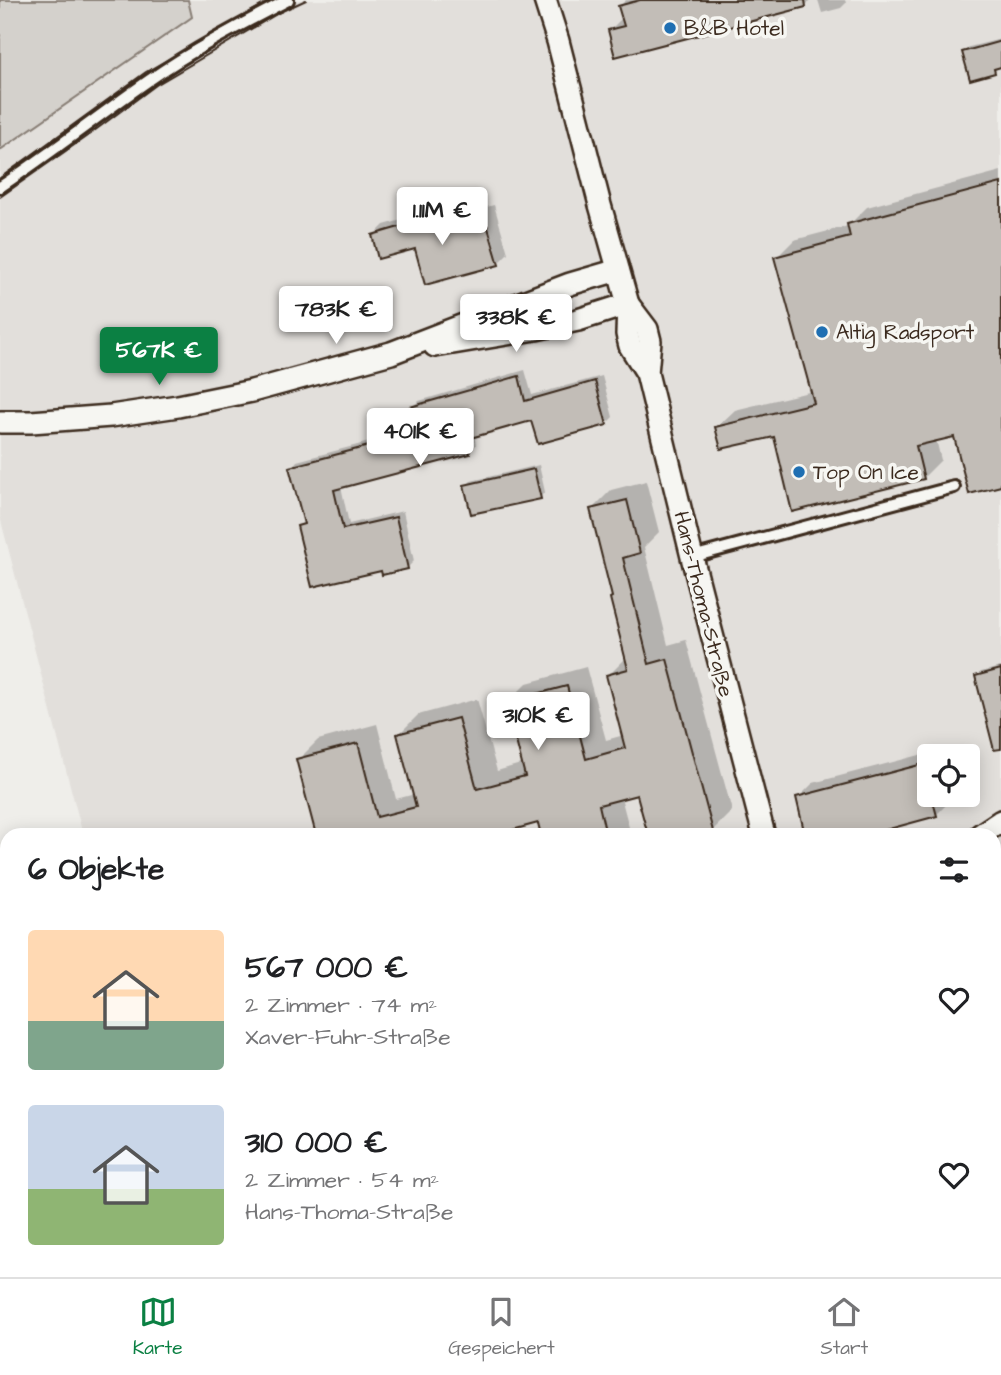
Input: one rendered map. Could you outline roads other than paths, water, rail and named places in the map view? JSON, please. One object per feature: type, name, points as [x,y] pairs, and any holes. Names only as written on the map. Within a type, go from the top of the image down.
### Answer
[{"type":"street","name":"Hans-Thoma-Straße","points":[[545,0],[628,304],[627,334],[630,346],[647,373],[762,828]]},
{"type":"street","name":"Hans-Thoma-Straße","points":[[555,0],[558,41]]},
{"type":"street","points":[[0,422],[111,416],[252,391],[391,353],[570,284],[618,270]]},
{"type":"street","points":[[391,353],[536,329],[578,320],[628,304]]},
{"type":"lane","points":[[0,187],[150,79],[219,36],[288,0]]},
{"type":"lane","points":[[692,557],[954,487]]},
{"type":"tram line","points":[[0,178],[146,72],[271,0]]},
{"type":"tram line","points":[[0,197],[156,85],[280,12],[306,0]]},
{"type":"place","name":"B&B Hotel","points":[[670,28]]},
{"type":"place","name":"Altig Radsport","points":[[822,332]]},
{"type":"place","name":"Top On Ice","points":[[799,472]]}]
